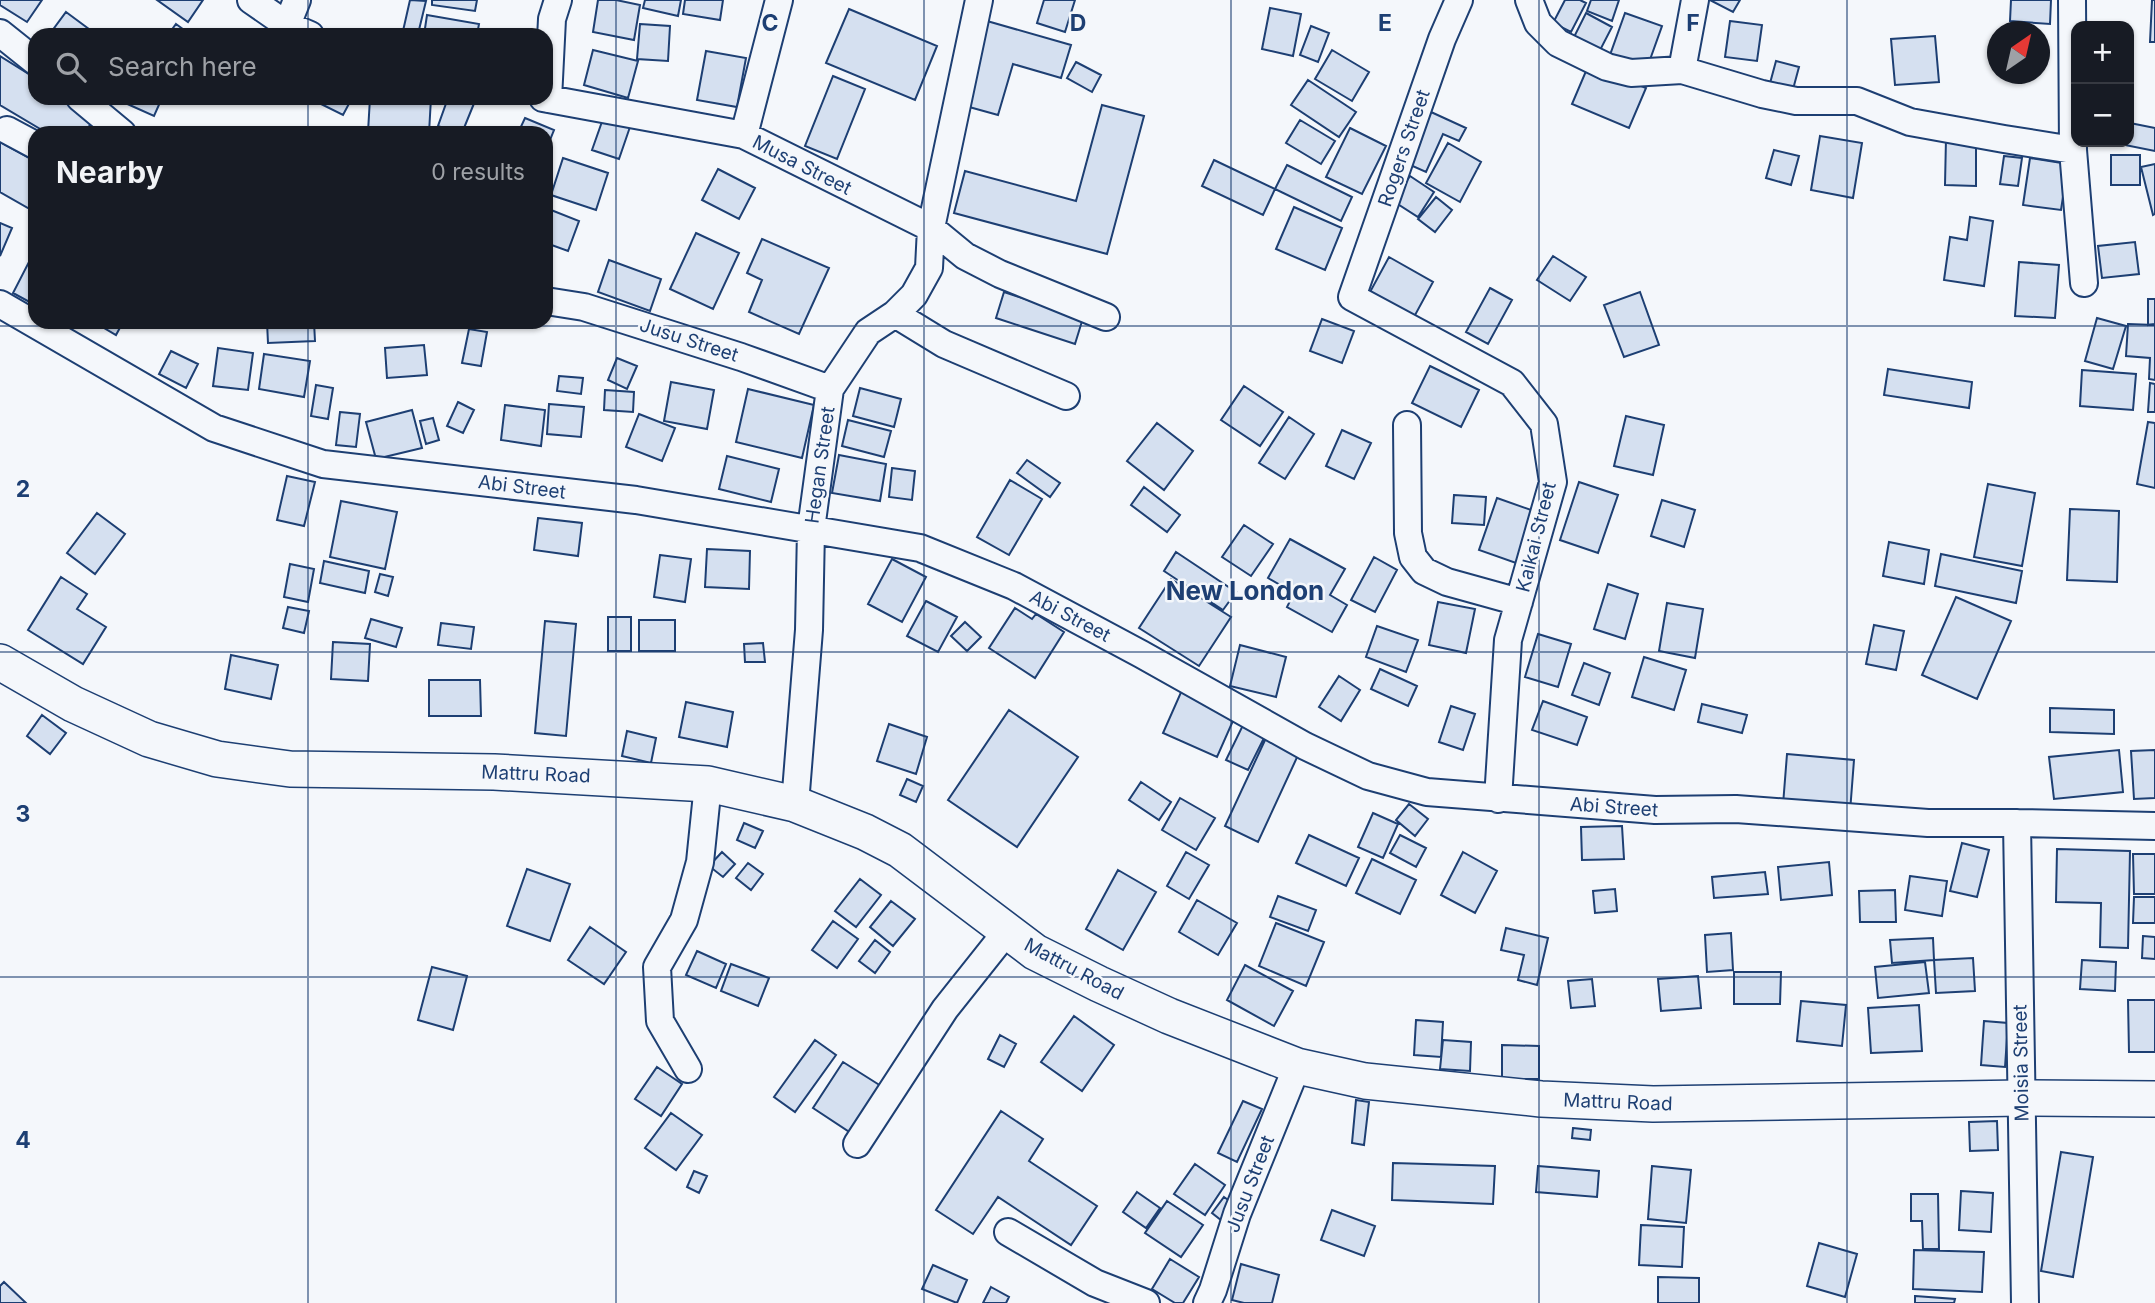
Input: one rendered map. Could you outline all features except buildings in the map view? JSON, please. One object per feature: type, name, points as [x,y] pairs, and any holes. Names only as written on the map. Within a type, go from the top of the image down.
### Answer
[{"type":"main road","name":"Mattru Road","points":[[0,662],[73,704],[149,739],[217,759],[290,769],[494,772],[708,785],[795,804],[865,832],[900,850],[1035,952],[1099,984],[1169,1016],[1297,1066],[1365,1081],[1541,1099],[1653,1104],[2021,1098],[2155,1099]]},
{"type":"street","points":[[251,0],[295,28]]},
{"type":"street","points":[[297,0],[298,28]]},
{"type":"street","points":[[551,28],[558,0]]},
{"type":"street","points":[[744,135],[779,0]]},
{"type":"street","name":"Hegan Street","points":[[795,804],[809,630],[811,529],[830,389],[868,332],[895,314],[914,295],[929,268],[931,228],[979,0]]},
{"type":"street","name":"Rogers Street","points":[[1352,297],[1442,39],[1460,0]]},
{"type":"street","points":[[1529,0],[1538,23],[1558,43],[1606,67],[1632,73],[1682,70],[1762,94],[1796,101],[1857,101],[1910,122],[2073,150]]},
{"type":"street","points":[[1682,70],[1695,0]]},
{"type":"street","points":[[2071,0],[2073,150],[2084,283]]},
{"type":"street","points":[[0,33],[28,55]]},
{"type":"street","name":"Musa Street","points":[[553,100],[744,135],[931,228],[965,256],[1000,274],[1106,317]]},
{"type":"street","points":[[88,105],[114,126]]},
{"type":"street","points":[[7,130],[28,141]]},
{"type":"street","name":"Kaikai Street","points":[[1352,297],[1512,383],[1544,424],[1553,482],[1508,640],[1498,799]]},
{"type":"street","name":"Jusu Street","points":[[553,302],[597,311],[741,356],[830,389]]},
{"type":"street","name":"Abi Street","points":[[0,304],[28,320]]},
{"type":"street","points":[[895,314],[944,344],[1066,396]]},
{"type":"street","name":"Abi Street","points":[[43,329],[214,428],[323,464],[636,500],[920,548],[1014,586],[1305,746],[1368,776],[1427,792],[1655,810],[1736,809],[1928,823],[2017,822],[2155,826]]},
{"type":"street","points":[[1407,425],[1408,533],[1413,557],[1424,571],[1447,582],[1519,602]]},
{"type":"street","points":[[688,1069],[660,1021],[657,967],[688,909],[700,862],[708,785]]},
{"type":"street","name":"Moisia Street","points":[[2017,822],[2025,1303]]},
{"type":"street","points":[[857,1144],[945,1009],[1007,931]]},
{"type":"street","name":"Jusu Street","points":[[1207,1303],[1237,1214],[1297,1066]]},
{"type":"street","points":[[1007,1232],[1095,1283],[1146,1303]]},
{"type":"district","name":"New London","points":[[1245,590]]}]
